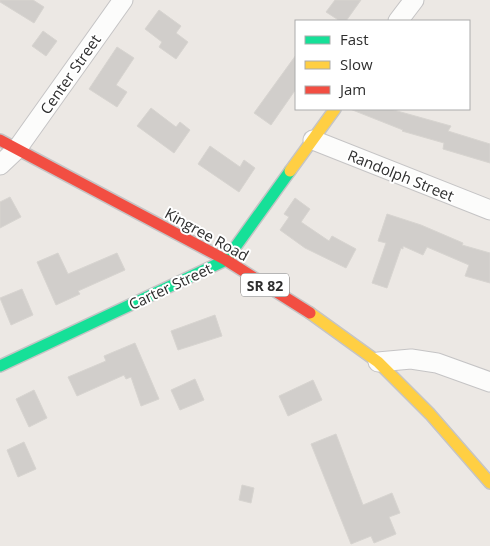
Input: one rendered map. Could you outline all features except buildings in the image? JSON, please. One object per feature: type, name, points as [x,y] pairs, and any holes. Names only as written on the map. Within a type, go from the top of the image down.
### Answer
[{"type":"main road","name":"Carter Street","points":[[0,366],[226,260],[335,110]]},
{"type":"main road","name":"Kingree Road","points":[[0,140],[226,260],[318,318],[378,362],[430,414],[490,483]]},
{"type":"street","name":"Center Street","points":[[0,165],[17,149],[123,0]]},
{"type":"street","points":[[399,20],[414,0]]},
{"type":"street","name":"Randolph Street","points":[[313,140],[490,210]]},
{"type":"street","points":[[378,362],[411,360],[438,363],[490,382]]},
{"type":"traffic: fast","points":[[0,366],[226,260],[290,171]]},
{"type":"traffic: slow","points":[[290,171],[334,110]]},
{"type":"traffic: slow","points":[[310,313],[378,362],[430,414],[490,483]]},
{"type":"traffic: jam","points":[[0,140],[226,260],[310,313]]}]
